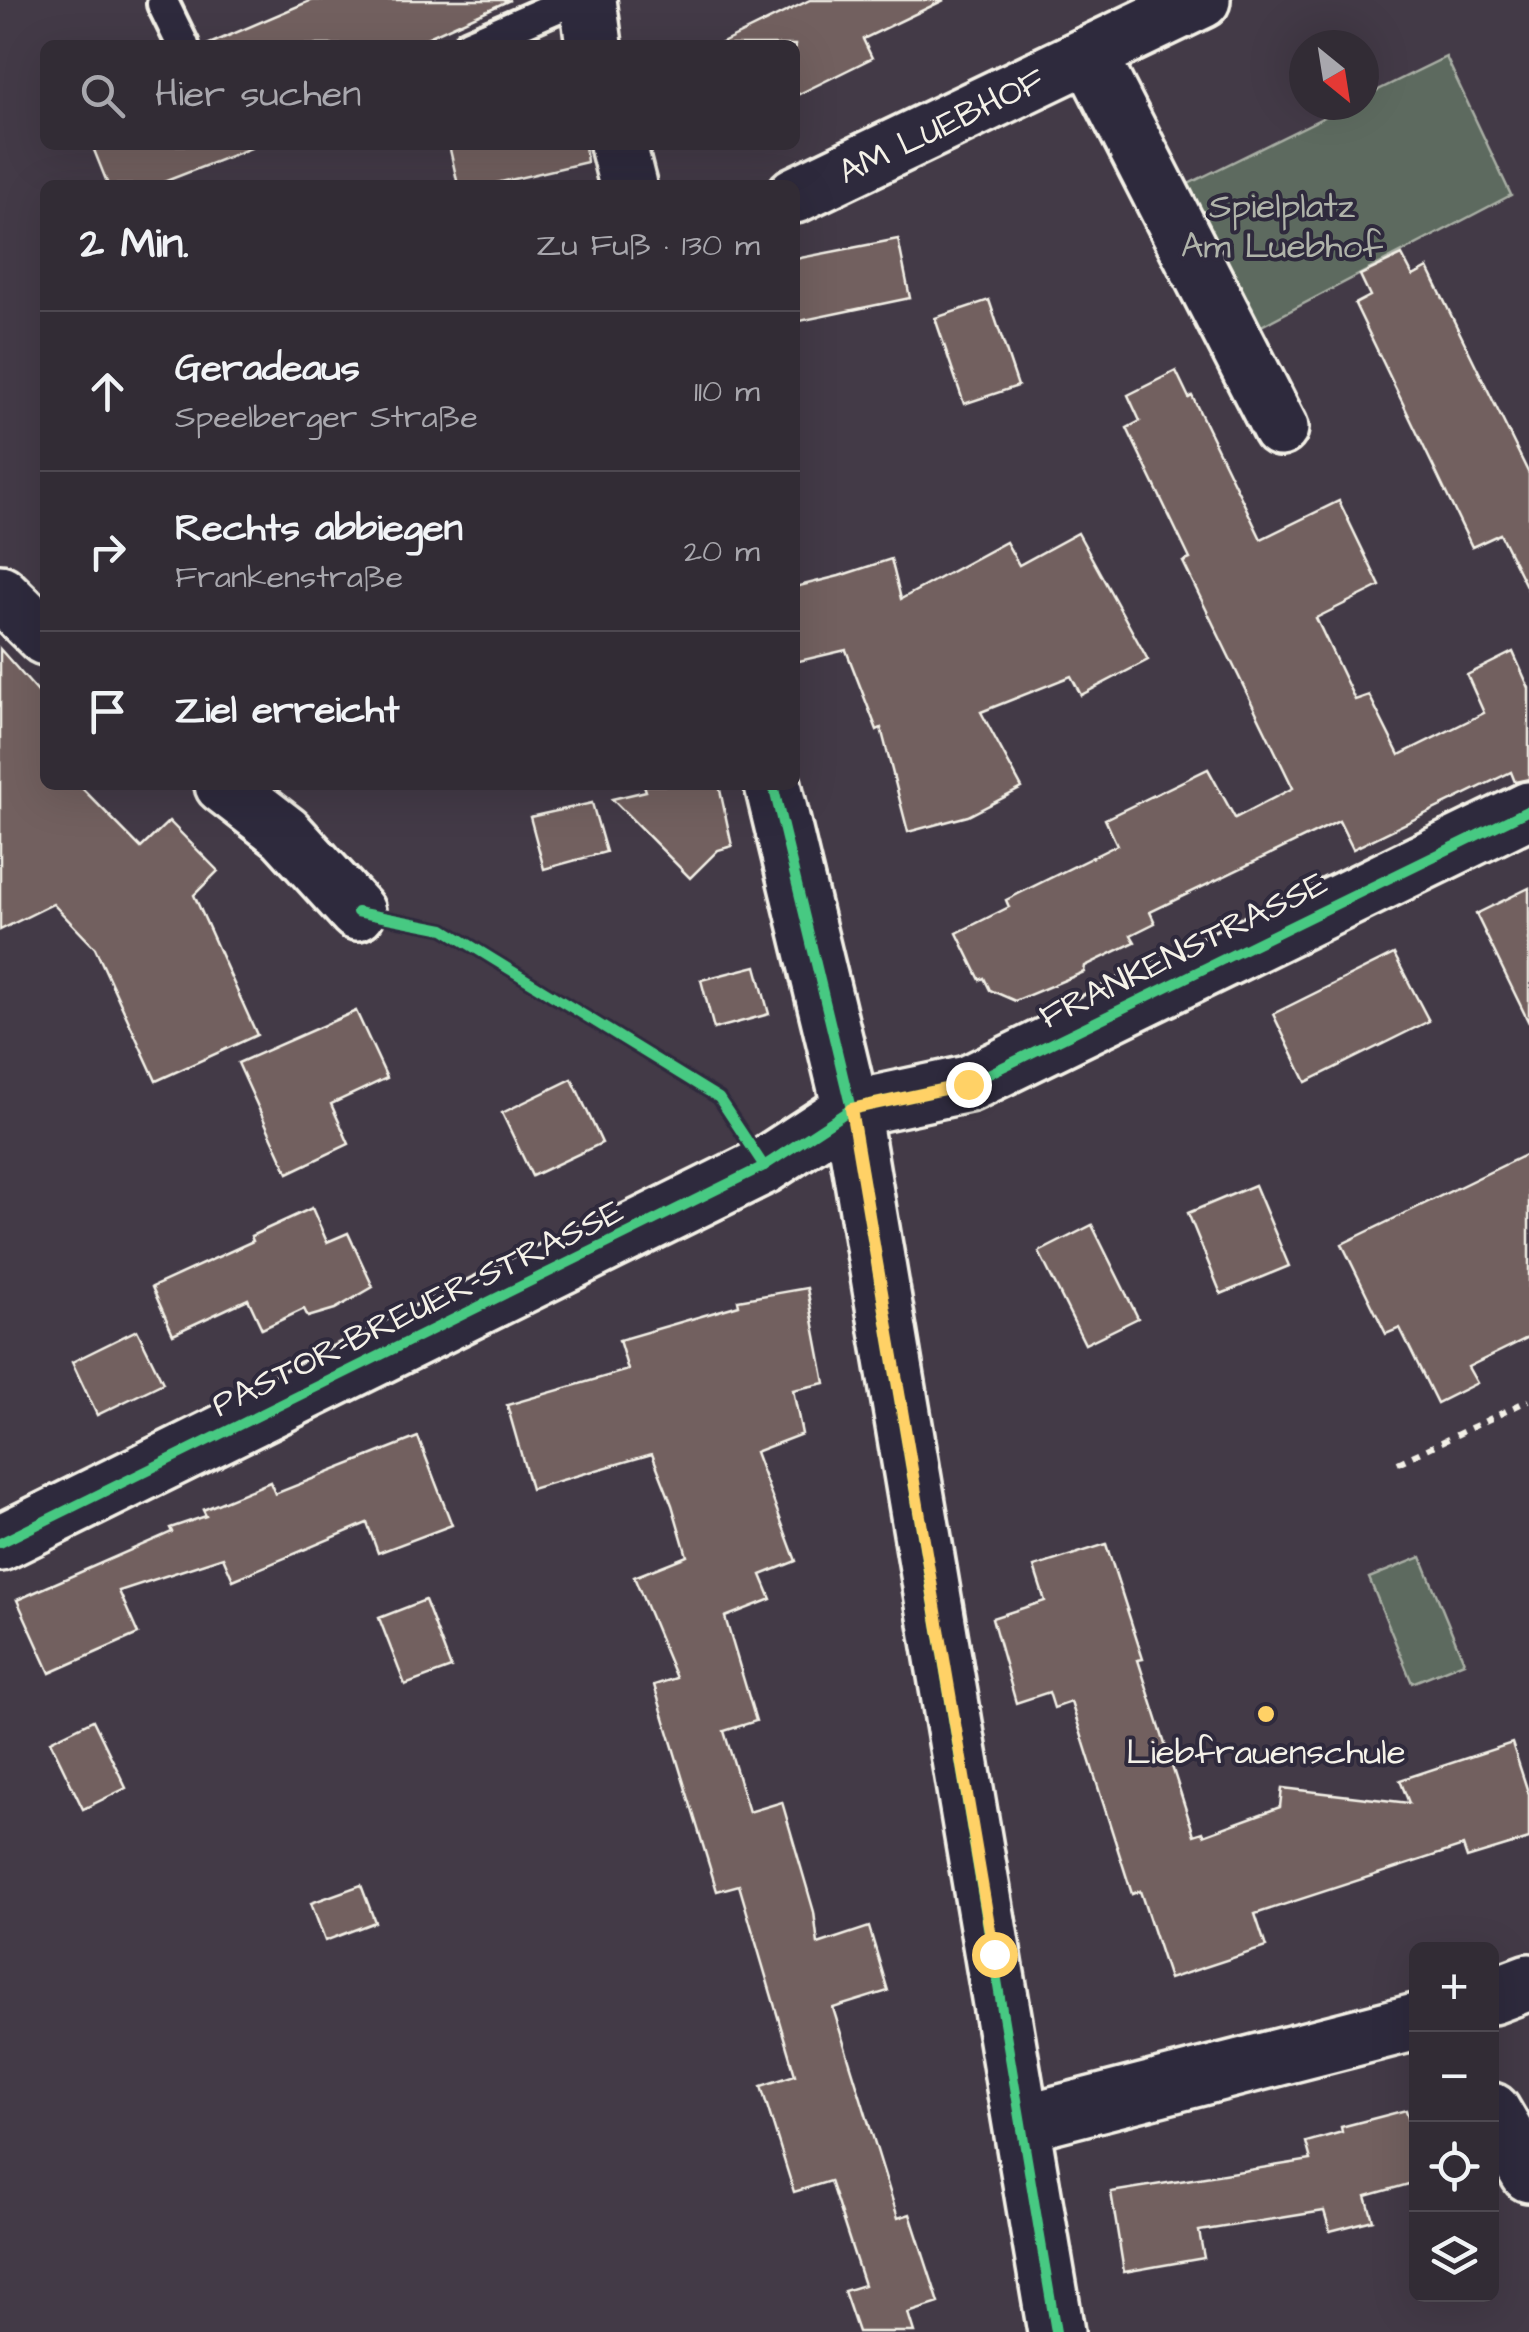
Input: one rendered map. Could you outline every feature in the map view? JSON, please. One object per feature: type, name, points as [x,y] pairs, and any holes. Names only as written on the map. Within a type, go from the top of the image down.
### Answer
[{"type":"street","points":[[588,0],[593,40]]},
{"type":"street","name":"AM LUEBHOF","points":[[800,193],[1202,0]]},
{"type":"street","name":"AM LUEBHOF","points":[[1089,54],[1280,428]]},
{"type":"street","points":[[619,150],[627,180]]},
{"type":"street","points":[[0,593],[40,632]]},
{"type":"street","points":[[230,790],[285,832],[357,912]]},
{"type":"street","points":[[774,790],[851,1109],[1056,2332]]},
{"type":"street","name":"FRANKENSTRASSE","points":[[851,1109],[968,1084],[1529,810]]},
{"type":"street","name":"PASTOR-BREUER-STRASSE","points":[[0,1543],[764,1166],[851,1109]]},
{"type":"street","points":[[1499,1993],[1529,1982]]},
{"type":"street","points":[[1022,2123],[1409,2024]]},
{"type":"street","points":[[1499,2122],[1529,2174]]},
{"type":"lane","points":[[481,40],[573,0]]},
{"type":"lane","points":[[162,4],[181,40]]},
{"type":"path","points":[[1398,1463],[1529,1400]]},
{"type":"green space","name":"Spielplatz Am Luebhof","points":[[1446,57],[1511,195],[1246,334],[1176,190],[1318,120],[1379,120],[1379,90]]},
{"type":"green space","points":[[1421,1557],[1464,1662],[1412,1683],[1369,1578]]},
{"type":"building","points":[[312,0],[510,0],[422,40],[219,40]]},
{"type":"building","points":[[810,0],[944,0],[863,39],[872,58],[800,94],[800,40],[728,40]]},
{"type":"building","points":[[94,150],[246,150],[169,180],[106,180]]},
{"type":"building","points":[[450,150],[586,150],[587,162],[510,180],[457,180]]},
{"type":"building","points":[[898,239],[910,298],[800,321],[800,258]]},
{"type":"building","points":[[1402,255],[1413,276],[1428,268],[1529,474],[1529,592],[1500,534],[1472,547],[1355,304],[1370,296],[1360,275]]},
{"type":"building","points":[[989,300],[1018,386],[964,404],[935,318]]},
{"type":"building","points":[[1176,371],[1261,539],[1339,501],[1380,586],[1316,618],[1355,700],[1369,695],[1399,755],[1484,713],[1467,675],[1513,652],[1529,688],[1529,779],[1515,782],[1511,772],[1353,849],[1339,821],[1150,912],[1155,923],[1131,935],[1135,942],[1085,966],[1084,972],[1015,1001],[990,990],[984,978],[980,980],[957,933],[1009,907],[1006,900],[1117,845],[1105,819],[1208,769],[1235,818],[1293,788],[1183,562],[1190,559],[1127,428],[1140,421],[1128,395]]},
{"type":"building","points":[[1078,533],[1148,660],[1081,695],[1071,676],[981,712],[1022,788],[968,816],[908,832],[881,728],[877,730],[846,650],[800,661],[800,586],[891,559],[901,599],[1006,542],[1019,565]]},
{"type":"building","points":[[0,649],[40,694],[40,790],[84,790],[141,848],[169,821],[218,871],[194,895],[257,1035],[156,1081],[95,948],[53,904],[0,930]]},
{"type":"building","points":[[720,790],[732,846],[718,850],[690,878],[612,799],[646,791]]},
{"type":"building","points":[[592,803],[606,852],[544,869],[530,817]]},
{"type":"building","points":[[1529,888],[1529,1023],[1476,914]]},
{"type":"building","points":[[1394,954],[1429,1021],[1306,1082],[1273,1014]]},
{"type":"building","points":[[756,966],[769,1014],[714,1029],[701,980]]},
{"type":"building","points":[[356,1011],[387,1078],[331,1104],[349,1144],[288,1173],[238,1063]]},
{"type":"building","points":[[572,1079],[602,1143],[532,1176],[502,1113]]},
{"type":"building","points":[[1529,1153],[1529,1337],[1468,1367],[1477,1383],[1437,1403],[1400,1328],[1386,1334],[1342,1244]]},
{"type":"building","points":[[1255,1185],[1289,1266],[1221,1294],[1188,1213]]},
{"type":"building","points":[[312,1208],[327,1242],[348,1233],[373,1287],[335,1309],[308,1317],[304,1309],[262,1329],[248,1299],[173,1334],[152,1287],[253,1241],[251,1236]]},
{"type":"building","points":[[1092,1225],[1138,1318],[1085,1344],[1039,1252]]},
{"type":"building","points":[[807,1288],[825,1383],[793,1390],[802,1434],[755,1452],[796,1561],[761,1575],[771,1599],[725,1617],[756,1721],[724,1731],[749,1812],[782,1802],[814,1912],[818,1944],[869,1927],[888,1991],[833,2008],[898,2218],[910,2214],[939,2303],[908,2313],[914,2332],[858,2332],[844,2291],[864,2285],[830,2181],[794,2192],[761,2086],[795,2075],[739,1885],[717,1891],[654,1685],[676,1678],[634,1577],[687,1556],[652,1454],[531,1489],[507,1405],[628,1370],[619,1340],[739,1305],[738,1300]]},
{"type":"building","points":[[137,1330],[163,1383],[97,1415],[72,1362]]},
{"type":"building","points":[[418,1437],[452,1525],[378,1553],[367,1523],[233,1580],[223,1557],[119,1591],[138,1634],[50,1673],[17,1600],[172,1532],[170,1528],[206,1516],[203,1510],[270,1482],[275,1494]]},
{"type":"building","points":[[1106,1544],[1194,1835],[1204,1835],[1280,1807],[1282,1788],[1409,1803],[1400,1780],[1512,1743],[1529,1795],[1529,1839],[1467,1858],[1463,1846],[1255,1914],[1266,1947],[1169,1979],[1140,1891],[1132,1894],[1071,1702],[1054,1708],[1049,1692],[1016,1703],[992,1618],[1045,1601],[1034,1567]]},
{"type":"building","points":[[425,1600],[451,1668],[405,1685],[379,1618]]},
{"type":"building","points":[[93,1720],[126,1788],[83,1809],[50,1741]]},
{"type":"building","points":[[361,1885],[375,1922],[325,1941],[311,1903]]},
{"type":"building","points":[[1406,2110],[1409,2184],[1366,2196],[1373,2220],[1330,2231],[1324,2211],[1199,2231],[1204,2258],[1124,2272],[1111,2192],[1311,2160],[1306,2142],[1342,2132],[1341,2127]]},
{"type":"cycle path","points":[[774,790],[851,1109],[1056,2332]]},
{"type":"cycle path","points":[[0,1543],[764,1166],[851,1109],[968,1084],[1529,810]]},
{"type":"cycle path","points":[[357,912],[444,929],[719,1098],[764,1166]]},
{"type":"place","name":"Liebfrauenschule","points":[[1266,1714]]},
{"type":"route","points":[[968,1084],[851,1109],[994,1954]]}]
